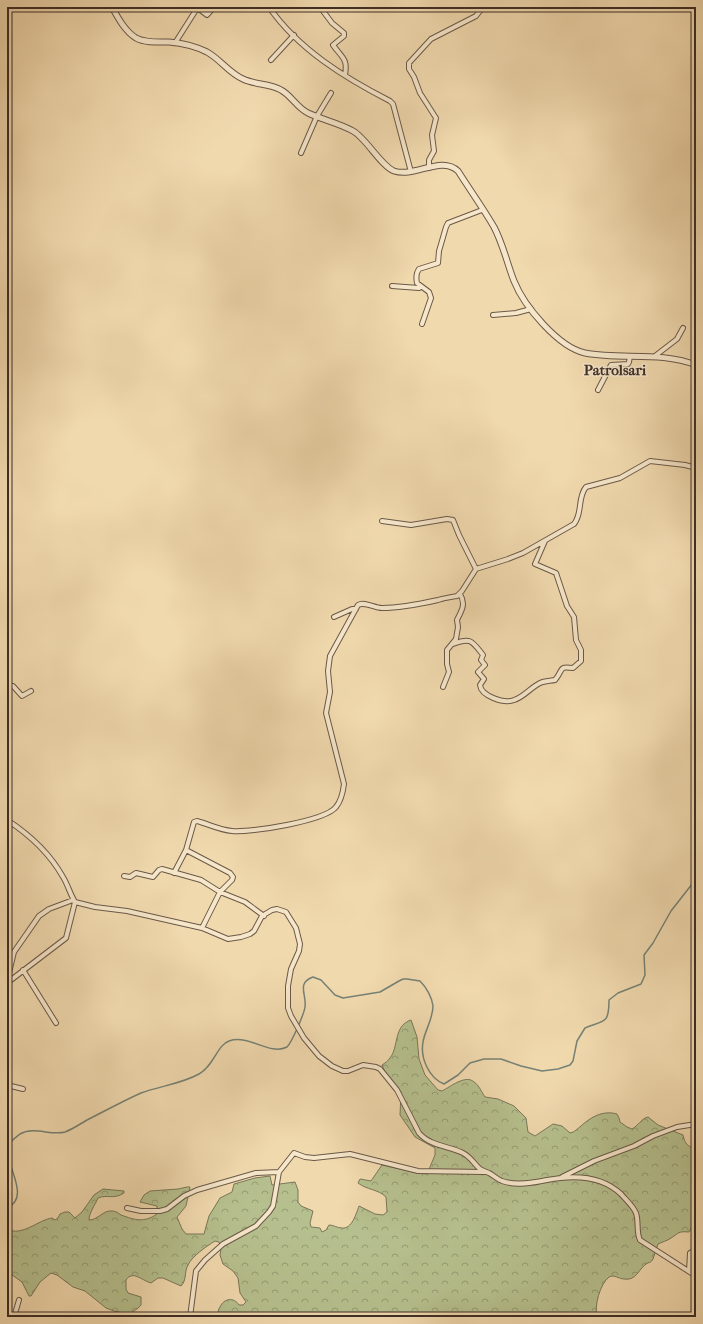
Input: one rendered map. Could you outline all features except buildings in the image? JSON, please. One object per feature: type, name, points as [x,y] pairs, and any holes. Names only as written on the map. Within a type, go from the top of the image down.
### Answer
[{"type":"street","points":[[112,7],[124,26],[136,38],[148,41],[175,43],[198,48],[208,53],[236,75],[248,82],[267,84],[281,90],[308,113],[353,131],[392,170],[411,172],[446,164],[454,167],[494,227],[519,290],[531,309],[551,332],[566,345],[585,353],[655,356],[677,359],[696,365]]},
{"type":"street","points":[[175,43],[196,10],[199,9],[207,15],[214,7]]},
{"type":"street","points":[[268,7],[276,18],[329,65],[366,89],[393,104],[411,172]]},
{"type":"street","points":[[320,7],[332,22],[344,33],[344,36],[333,45],[343,56],[346,63],[345,75]]},
{"type":"street","points":[[428,168],[429,160],[434,151],[432,135],[436,118],[420,93],[409,65],[410,62],[431,39],[476,16],[483,7]]},
{"type":"street","points":[[271,60],[294,35]]},
{"type":"street","points":[[301,153],[317,116],[331,93]]},
{"type":"street","points":[[422,324],[431,298],[429,292],[418,285],[416,280],[419,269],[438,263],[439,252],[447,224],[482,210]]},
{"type":"street","points":[[392,286],[403,288],[421,287]]},
{"type":"street","points":[[493,315],[516,313],[531,309]]},
{"type":"street","points":[[655,356],[677,339],[683,328]]},
{"type":"street","points":[[598,390],[606,377],[609,367],[614,364],[628,364],[630,356]]},
{"type":"street","points":[[174,873],[186,850],[194,821],[233,831],[269,829],[306,820],[329,812],[335,808],[342,794],[344,784],[326,713],[330,692],[330,656],[361,603],[379,608],[394,608],[460,594],[476,569],[508,559],[545,541],[574,524],[577,520],[582,492],[589,485],[620,478],[650,461],[685,465],[696,468]]},
{"type":"street","points":[[382,520],[411,526],[448,519],[453,520],[476,569]]},
{"type":"street","points":[[443,688],[449,672],[447,664],[447,650],[453,644],[465,640],[471,641],[483,655],[481,660],[485,665],[478,672],[484,679],[480,685],[481,690],[487,695],[504,701],[515,700],[539,683],[555,680],[563,668],[573,668],[581,661],[581,650],[576,640],[574,617],[566,606],[556,574],[554,571],[535,564],[545,541]]},
{"type":"street","points":[[453,644],[458,630],[457,620],[463,607],[463,599],[460,594]]},
{"type":"street","points":[[334,617],[352,609],[356,610]]},
{"type":"street","points":[[7,686],[13,686],[22,696],[31,691]]},
{"type":"street","points":[[7,820],[40,845],[64,878],[74,901],[67,938],[7,982]]},
{"type":"street","points":[[186,850],[232,874],[232,880],[220,892],[202,928]]},
{"type":"street","points":[[124,876],[130,877],[136,873],[153,877],[160,869],[201,880],[220,892],[246,902],[264,916]]},
{"type":"street","points":[[7,982],[14,952],[39,916],[49,909],[74,901],[202,928],[228,938],[241,938],[254,931],[264,916],[272,910],[277,909],[286,912],[299,936],[299,951],[291,969],[288,986],[288,1008],[304,1038],[325,1062],[336,1069],[348,1070],[363,1065],[380,1069],[397,1090],[419,1133],[424,1138],[438,1145],[462,1152],[480,1169],[503,1182],[534,1183],[583,1177],[599,1180],[610,1185],[630,1204],[636,1214],[640,1240],[696,1276]]},
{"type":"street","points":[[23,970],[56,1023]]},
{"type":"street","points":[[7,1085],[23,1089]]},
{"type":"street","points":[[559,1179],[594,1161],[634,1146],[653,1136],[677,1127],[696,1124]]},
{"type":"street","points":[[190,1317],[196,1271],[204,1260],[223,1244],[256,1226],[269,1212],[273,1206],[279,1172],[295,1153],[305,1157],[314,1158],[350,1154],[418,1172],[486,1172]]},
{"type":"street","points":[[126,1208],[141,1211],[160,1211],[197,1190],[256,1173],[279,1172]]},
{"type":"street","points":[[689,1271],[690,1253],[696,1250]]},
{"type":"street","points":[[14,1317],[19,1300]]},
{"type":"green space","points":[[411,1020],[417,1037],[419,1059],[425,1075],[438,1090],[442,1091],[462,1080],[471,1080],[476,1083],[485,1097],[498,1099],[514,1106],[526,1118],[528,1132],[535,1136],[553,1124],[562,1126],[572,1133],[593,1117],[607,1113],[617,1114],[620,1122],[632,1129],[648,1117],[658,1125],[683,1135],[687,1144],[696,1149],[696,1194],[692,1196],[696,1200],[696,1224],[693,1225],[689,1232],[679,1233],[658,1244],[651,1262],[643,1266],[634,1277],[622,1279],[613,1276],[609,1277],[600,1290],[598,1296],[596,1307],[597,1317],[217,1317],[219,1308],[226,1300],[232,1300],[237,1302],[239,1305],[243,1305],[246,1302],[240,1293],[238,1278],[233,1271],[223,1264],[220,1255],[221,1249],[219,1242],[215,1241],[193,1258],[187,1268],[183,1284],[181,1286],[163,1278],[158,1278],[151,1283],[134,1276],[129,1277],[126,1280],[126,1289],[128,1293],[141,1297],[141,1305],[131,1313],[127,1314],[106,1308],[85,1291],[73,1287],[57,1275],[51,1273],[40,1282],[31,1296],[29,1296],[22,1282],[8,1272],[9,1260],[7,1254],[7,1229],[13,1231],[24,1230],[47,1219],[52,1218],[55,1220],[60,1214],[65,1212],[69,1212],[75,1218],[82,1212],[94,1195],[103,1189],[124,1191],[124,1193],[114,1197],[98,1198],[89,1220],[92,1220],[109,1211],[139,1220],[148,1219],[157,1214],[157,1206],[140,1202],[144,1195],[150,1191],[190,1187],[186,1206],[177,1217],[186,1234],[204,1234],[209,1216],[220,1198],[232,1192],[234,1184],[255,1178],[270,1176],[272,1185],[295,1182],[298,1190],[298,1202],[301,1206],[313,1211],[310,1223],[311,1227],[320,1228],[322,1232],[326,1230],[329,1225],[345,1228],[351,1224],[359,1206],[375,1214],[383,1215],[387,1212],[386,1197],[380,1192],[358,1183],[360,1179],[371,1181],[382,1165],[427,1174],[435,1155],[435,1148],[415,1137],[400,1115],[401,1092],[385,1072],[382,1065],[393,1053],[401,1027]]},
{"type":"waterway","points":[[7,1208],[14,1203],[17,1196],[17,1188],[8,1154],[8,1147],[17,1136],[31,1131],[54,1133],[65,1132],[141,1093],[178,1083],[199,1074],[208,1066],[221,1047],[229,1041],[244,1040],[273,1049],[287,1047],[295,1034],[304,1011],[305,1003],[303,990],[305,983],[313,977],[321,980],[335,995],[343,998],[380,992],[403,979],[420,981],[428,992],[433,1006],[432,1015],[425,1033],[422,1048],[424,1061],[434,1077],[444,1084],[458,1075],[470,1063],[484,1059],[501,1059],[542,1071],[558,1069],[570,1065],[573,1061],[577,1041],[585,1028],[601,1022],[607,1017],[609,1000],[618,993],[641,984],[645,975],[644,955],[653,943],[671,911],[696,879]]},
{"type":"district","name":"Patrolsari","points":[[615,370]]}]
